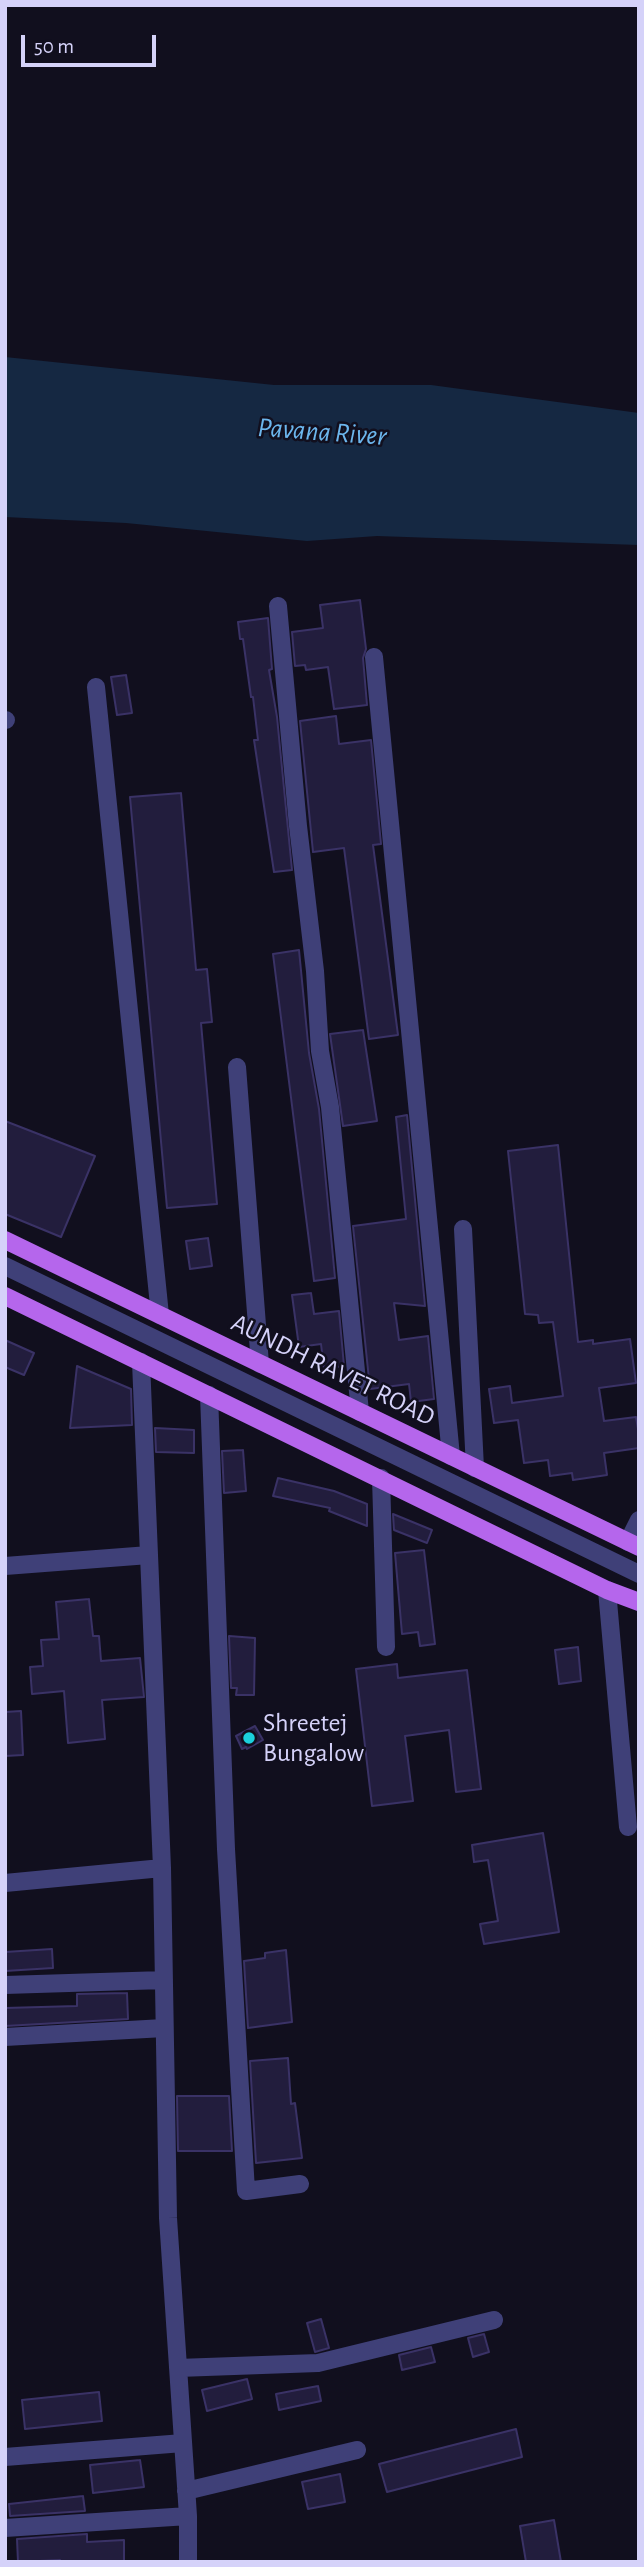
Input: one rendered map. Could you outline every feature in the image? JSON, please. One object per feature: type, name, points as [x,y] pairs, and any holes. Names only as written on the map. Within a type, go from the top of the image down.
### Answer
[{"type":"main road","name":"AUNDH RAVET ROAD","points":[[5,1240],[634,1544]]},
{"type":"main road","points":[[5,1296],[607,1590],[639,1602]]},
{"type":"street","points":[[278,606],[315,971],[320,1051],[330,1107],[360,1412]]},
{"type":"street","points":[[374,657],[451,1456]]},
{"type":"street","points":[[96,687],[160,1315]]},
{"type":"street","points":[[237,1067],[260,1364]]},
{"type":"street","points":[[463,1229],[475,1468]]},
{"type":"street","points":[[5,1266],[639,1574]]},
{"type":"street","points":[[141,1362],[162,1868],[168,2218],[188,2516],[188,2562]]},
{"type":"street","points":[[209,1395],[226,1849],[246,2191],[300,2184]]},
{"type":"street","points":[[382,1478],[386,1647]]},
{"type":"street","points":[[634,1544],[639,1520]]},
{"type":"street","points":[[5,1566],[149,1555]]},
{"type":"street","points":[[607,1590],[628,1827]]},
{"type":"street","points":[[5,1883],[162,1868]]},
{"type":"street","points":[[5,1985],[164,1980]]},
{"type":"street","points":[[5,2037],[164,2028]]},
{"type":"street","points":[[178,2368],[318,2363],[494,2320]]},
{"type":"street","points":[[5,2457],[183,2443]]},
{"type":"street","points":[[186,2491],[357,2451]]},
{"type":"street","points":[[5,2528],[188,2516]]},
{"type":"water","name":"Pavana River","points":[[5,357],[274,385],[431,385],[639,413],[639,545],[377,536],[307,541],[126,523],[5,517]]},
{"type":"building","points":[[360,600],[366,649],[363,658],[367,705],[334,709],[328,667],[306,670],[305,665],[295,666],[292,632],[323,628],[320,605]]},
{"type":"building","points":[[268,618],[272,669],[269,670],[277,717],[292,870],[274,872],[254,740],[258,740],[253,697],[238,622]]},
{"type":"building","points":[[126,675],[132,713],[117,715],[111,677]]},
{"type":"building","points":[[336,716],[339,744],[371,740],[381,844],[373,845],[398,1035],[369,1039],[344,848],[313,852],[300,721]]},
{"type":"building","points":[[181,793],[196,970],[207,969],[212,1022],[201,1023],[217,1204],[167,1208],[130,797]]},
{"type":"building","points":[[299,950],[309,1053],[319,1109],[335,1278],[314,1281],[273,954]]},
{"type":"building","points":[[363,1030],[377,1121],[343,1126],[330,1034]]},
{"type":"building","points":[[407,1115],[425,1306],[394,1303],[399,1340],[428,1336],[434,1399],[411,1402],[409,1384],[370,1389],[353,1226],[406,1219],[396,1117]]},
{"type":"building","points":[[5,1121],[95,1156],[61,1237],[5,1214]]},
{"type":"building","points":[[558,1145],[578,1342],[593,1340],[593,1344],[630,1339],[636,1383],[599,1388],[604,1421],[636,1417],[639,1435],[639,1448],[604,1453],[607,1475],[573,1480],[572,1473],[550,1476],[548,1460],[524,1463],[518,1420],[494,1423],[489,1389],[510,1386],[512,1403],[563,1396],[553,1322],[539,1323],[538,1315],[525,1314],[508,1151]]},
{"type":"building","points":[[208,1238],[212,1266],[190,1269],[186,1241]]},
{"type":"building","points":[[311,1293],[314,1314],[339,1311],[344,1366],[324,1369],[321,1344],[299,1347],[292,1295]]},
{"type":"building","points":[[5,1340],[34,1353],[24,1375],[5,1367]]},
{"type":"building","points":[[77,1366],[131,1389],[132,1425],[70,1428]]},
{"type":"building","points":[[155,1428],[194,1430],[194,1453],[156,1452]]},
{"type":"building","points":[[243,1450],[246,1491],[224,1493],[222,1451]]},
{"type":"building","points":[[278,1478],[334,1491],[367,1504],[367,1526],[329,1511],[330,1508],[273,1496]]},
{"type":"building","points":[[393,1514],[432,1530],[427,1543],[394,1530]]},
{"type":"building","points":[[424,1550],[435,1644],[420,1646],[418,1632],[402,1634],[395,1553]]},
{"type":"building","points":[[89,1599],[93,1636],[99,1636],[101,1661],[140,1658],[144,1697],[102,1700],[105,1739],[68,1743],[64,1691],[32,1694],[30,1667],[43,1666],[41,1640],[59,1639],[56,1602]]},
{"type":"building","points":[[229,1636],[255,1638],[254,1695],[236,1695],[237,1688],[231,1688]]},
{"type":"building","points":[[578,1647],[581,1681],[559,1684],[555,1650]]},
{"type":"building","points":[[397,1664],[398,1678],[467,1670],[481,1789],[456,1792],[449,1730],[405,1736],[413,1801],[372,1806],[356,1669]]},
{"type":"building","points":[[21,1711],[23,1755],[5,1756],[5,1712]]},
{"type":"building","name":"Shreetej Bungalow","points":[[255,1726],[263,1740],[242,1749],[236,1736]]},
{"type":"building","points":[[543,1833],[559,1932],[484,1944],[480,1924],[498,1921],[488,1860],[474,1862],[472,1845]]},
{"type":"building","points":[[52,1949],[53,1968],[5,1971],[5,1952]]},
{"type":"building","points":[[286,1950],[292,2022],[248,2028],[244,1961],[265,1958],[265,1953]]},
{"type":"building","points":[[127,1993],[128,2019],[5,2026],[5,2008],[77,2006],[77,1994]]},
{"type":"building","points":[[288,2058],[291,2104],[295,2103],[302,2158],[256,2163],[250,2061]]},
{"type":"building","points":[[177,2096],[229,2096],[232,2151],[178,2151]]},
{"type":"building","points":[[321,2319],[329,2348],[315,2352],[307,2323]]},
{"type":"building","points":[[484,2334],[489,2352],[473,2357],[468,2338]]},
{"type":"building","points":[[431,2347],[435,2362],[402,2370],[399,2355]]},
{"type":"building","points":[[247,2379],[252,2399],[207,2411],[202,2390]]},
{"type":"building","points":[[318,2386],[321,2401],[279,2410],[276,2394]]},
{"type":"building","points":[[99,2392],[102,2421],[25,2429],[22,2400]]},
{"type":"building","points":[[516,2429],[522,2457],[387,2492],[379,2464]]},
{"type":"building","points":[[140,2460],[144,2487],[93,2493],[90,2465]]},
{"type":"building","points":[[340,2474],[345,2502],[308,2509],[302,2482]]},
{"type":"building","points":[[83,2496],[85,2511],[10,2516],[9,2504]]},
{"type":"building","points":[[554,2520],[561,2562],[526,2562],[520,2526]]},
{"type":"building","points":[[87,2534],[87,2542],[124,2540],[124,2561],[18,2562],[17,2539]]},
{"type":"place","name":"Shreetej Bungalow","points":[[249,1738]]}]
